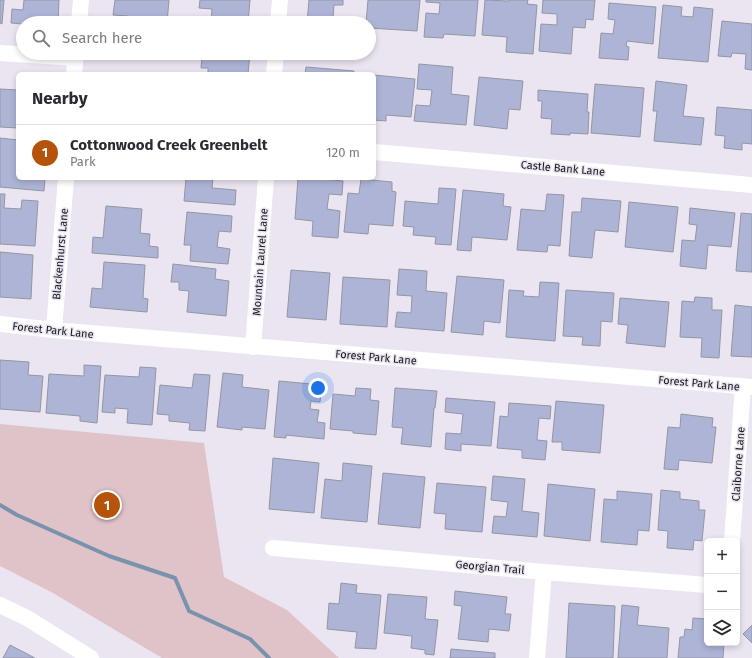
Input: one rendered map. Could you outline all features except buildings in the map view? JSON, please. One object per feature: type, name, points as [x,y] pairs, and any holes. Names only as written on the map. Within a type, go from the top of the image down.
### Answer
[{"type":"street","points":[[80,16],[81,0]]},
{"type":"street","points":[[279,16],[280,0]]},
{"type":"street","points":[[0,53],[16,55]]},
{"type":"street","points":[[58,60],[75,62]]},
{"type":"street","points":[[274,72],[275,60]]},
{"type":"street","name":"Castle Bank Lane","points":[[376,152],[752,185]]},
{"type":"street","name":"Blackenhurst Lane","points":[[54,330],[66,180]]},
{"type":"street","name":"Mountain Laurel Lane","points":[[253,347],[266,180]]},
{"type":"street","name":"Forest Park Lane","points":[[0,324],[253,347],[748,386]]},
{"type":"street","name":"Claiborne Lane","points":[[732,538],[748,386]]},
{"type":"street","name":"Georgian Trail","points":[[273,548],[544,572],[704,584]]},
{"type":"street","points":[[537,658],[544,572]]},
{"type":"street","points":[[0,605],[27,618],[91,658]]},
{"type":"shaded area","points":[[0,424],[204,443],[224,577],[287,610],[339,658],[162,658],[53,593],[0,566]]},
{"type":"waterway","points":[[0,505],[17,515],[109,556],[175,578],[189,611],[250,639],[269,658]]},
{"type":"place","name":"Cottonwood Creek Greenbelt","points":[[107,505]]}]
